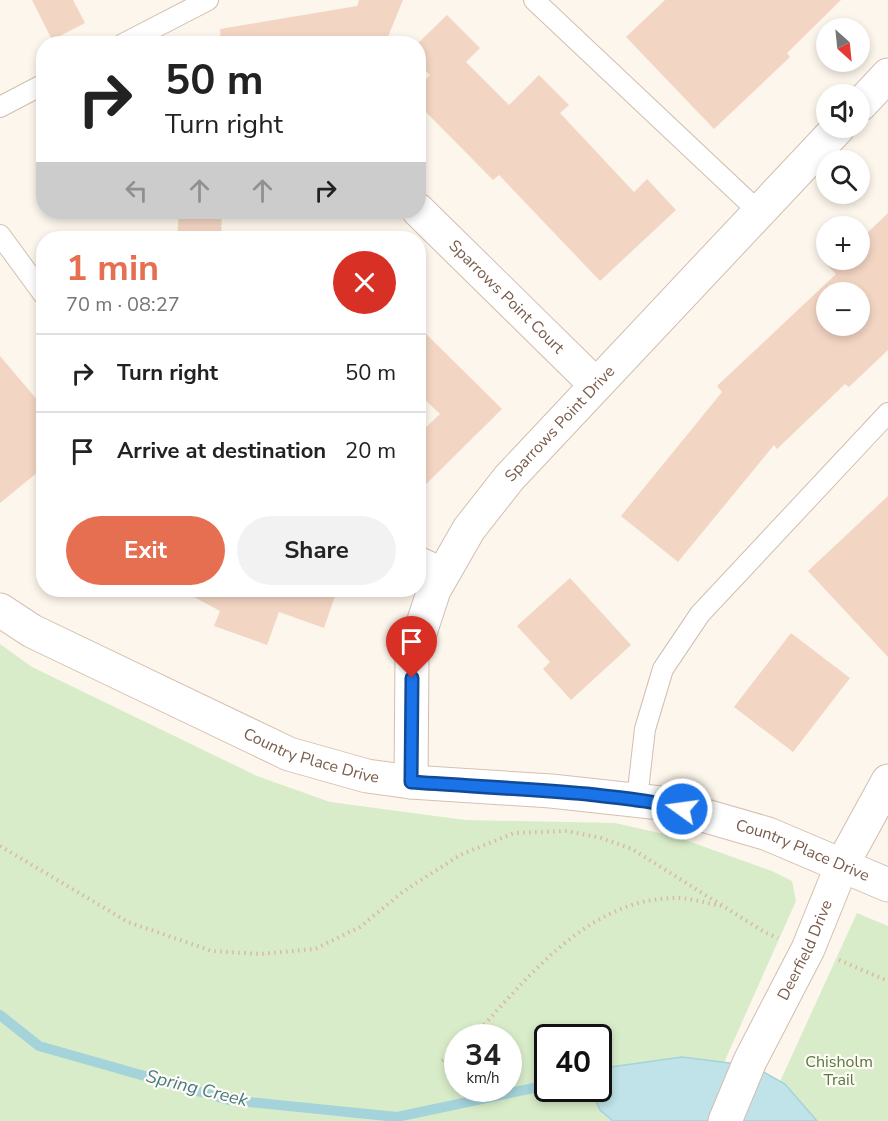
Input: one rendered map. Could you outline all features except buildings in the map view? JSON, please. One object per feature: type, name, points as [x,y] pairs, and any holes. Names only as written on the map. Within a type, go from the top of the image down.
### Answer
[{"type":"street","points":[[870,94],[888,75]]},
{"type":"street","name":"Sparrows Point Drive","points":[[411,782],[412,657],[434,590],[432,563],[469,529],[509,478],[829,138]]},
{"type":"street","name":"Sparrows Point Court","points":[[426,218],[596,385]]},
{"type":"street","name":"Country Place Drive","points":[[0,610],[32,632],[289,754],[367,776],[411,782],[551,791],[661,803],[768,834],[888,885]]},
{"type":"street","name":"Deerfield Drive","points":[[725,1121],[750,1061],[808,949],[842,865],[888,781]]},
{"type":"lane","points":[[138,36],[208,0]]},
{"type":"lane","points":[[534,0],[759,212]]},
{"type":"lane","points":[[0,107],[36,88]]},
{"type":"lane","points":[[0,235],[36,285]]},
{"type":"lane","points":[[637,799],[645,729],[663,669],[700,614],[888,413]]},
{"type":"path","points":[[0,846],[129,922],[212,951],[260,954],[315,950],[360,927],[404,891],[460,855],[514,833],[567,831],[601,838],[632,849],[766,933],[888,981]]},
{"type":"path","points":[[485,1024],[555,950],[583,928],[613,912],[643,901],[674,898],[725,907]]},
{"type":"green space","points":[[0,644],[32,667],[257,776],[330,802],[465,820],[615,823],[677,837],[772,871],[792,881],[796,901],[698,1121],[0,1121]]},
{"type":"green space","name":"Chisholm Trail","points":[[857,913],[888,926],[888,1121],[762,1121]]},
{"type":"water","points":[[682,1057],[753,1066],[785,1084],[817,1121],[613,1121],[600,1110],[597,1102],[612,1102],[612,1067]]},
{"type":"waterway","name":"Spring Creek","points":[[0,1015],[39,1046],[229,1100],[397,1117],[534,1088]]},
{"type":"route","points":[[412,678],[411,782],[637,799],[682,809]]}]
